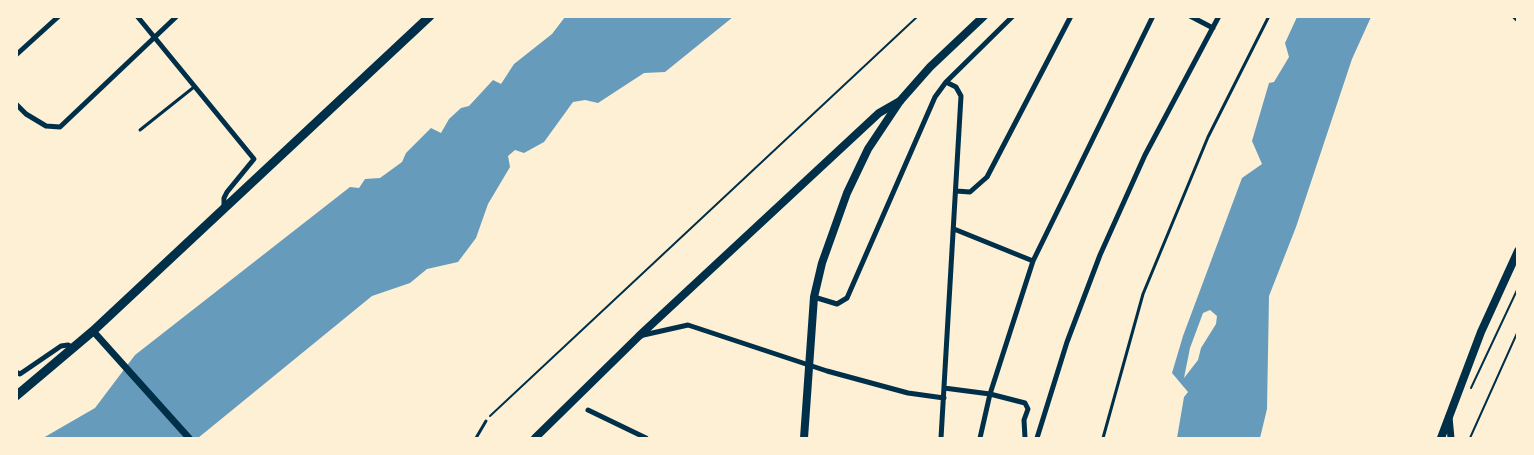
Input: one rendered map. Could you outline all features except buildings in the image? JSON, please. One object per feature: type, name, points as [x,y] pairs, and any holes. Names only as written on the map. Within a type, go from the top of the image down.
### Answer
[{"type":"highway","points":[[16,396],[74,348],[96,334],[430,16]]},
{"type":"main road","points":[[804,438],[814,297],[822,263],[847,193],[868,150],[900,101],[930,67],[984,16]]},
{"type":"main road","points":[[535,438],[639,336],[879,113],[900,101]]},
{"type":"main road","points":[[1441,438],[1481,332],[1518,252]]},
{"type":"street","points":[[16,56],[59,16]]},
{"type":"street","points":[[137,16],[254,159],[227,192],[224,198],[225,209]]},
{"type":"street","points":[[16,104],[26,114],[46,126],[60,128],[157,38],[177,16]]},
{"type":"street","points":[[814,297],[837,304],[847,298],[935,97],[946,82],[1013,16]]},
{"type":"street","points":[[956,190],[970,192],[987,177],[1071,16]]},
{"type":"street","points":[[980,438],[990,394],[1033,261],[1153,16]]},
{"type":"street","points":[[1190,16],[1213,28]]},
{"type":"street","points":[[1037,438],[1067,342],[1100,255],[1145,155],[1219,16]]},
{"type":"street","points":[[941,438],[961,96],[956,87],[946,82]]},
{"type":"street","points":[[954,230],[1033,261]]},
{"type":"street","points":[[639,336],[688,325],[908,393],[944,398]]},
{"type":"street","points":[[96,334],[189,438]]},
{"type":"street","points":[[16,372],[20,374],[61,346],[68,345],[74,348]]},
{"type":"street","points":[[944,388],[990,394],[1025,403],[1028,409],[1024,420],[1025,438]]},
{"type":"street","points":[[588,410],[646,438]]},
{"type":"street","points":[[1449,414],[1452,438]]},
{"type":"lane","points":[[1103,438],[1143,294],[1208,137],[1269,16]]},
{"type":"lane","points":[[140,130],[195,86]]},
{"type":"lane","points":[[476,438],[486,421]]},
{"type":"path","points":[[486,421],[918,16]]},
{"type":"path","points":[[1470,390],[1518,288]]},
{"type":"path","points":[[1470,438],[1518,331]]},
{"type":"water","points":[[565,17],[733,17],[665,72],[644,73],[598,103],[585,100],[573,102],[544,142],[524,153],[515,150],[508,156],[510,167],[488,204],[476,238],[458,262],[427,269],[410,283],[372,296],[198,438],[43,438],[95,408],[135,355],[350,187],[359,188],[365,179],[380,178],[402,162],[406,153],[431,128],[441,133],[449,119],[461,108],[469,106],[493,80],[501,84],[514,64],[552,34]]},
{"type":"water","points":[[1297,17],[1371,17],[1352,59],[1296,227],[1269,296],[1267,409],[1260,438],[1177,438],[1184,397],[1188,392],[1172,373],[1183,336],[1242,178],[1262,164],[1252,141],[1269,83],[1274,82],[1289,57],[1285,43]],"holes":[[[1210,310],[1217,316],[1216,324],[1201,348],[1198,360],[1184,378],[1190,348],[1203,313]]]}]
